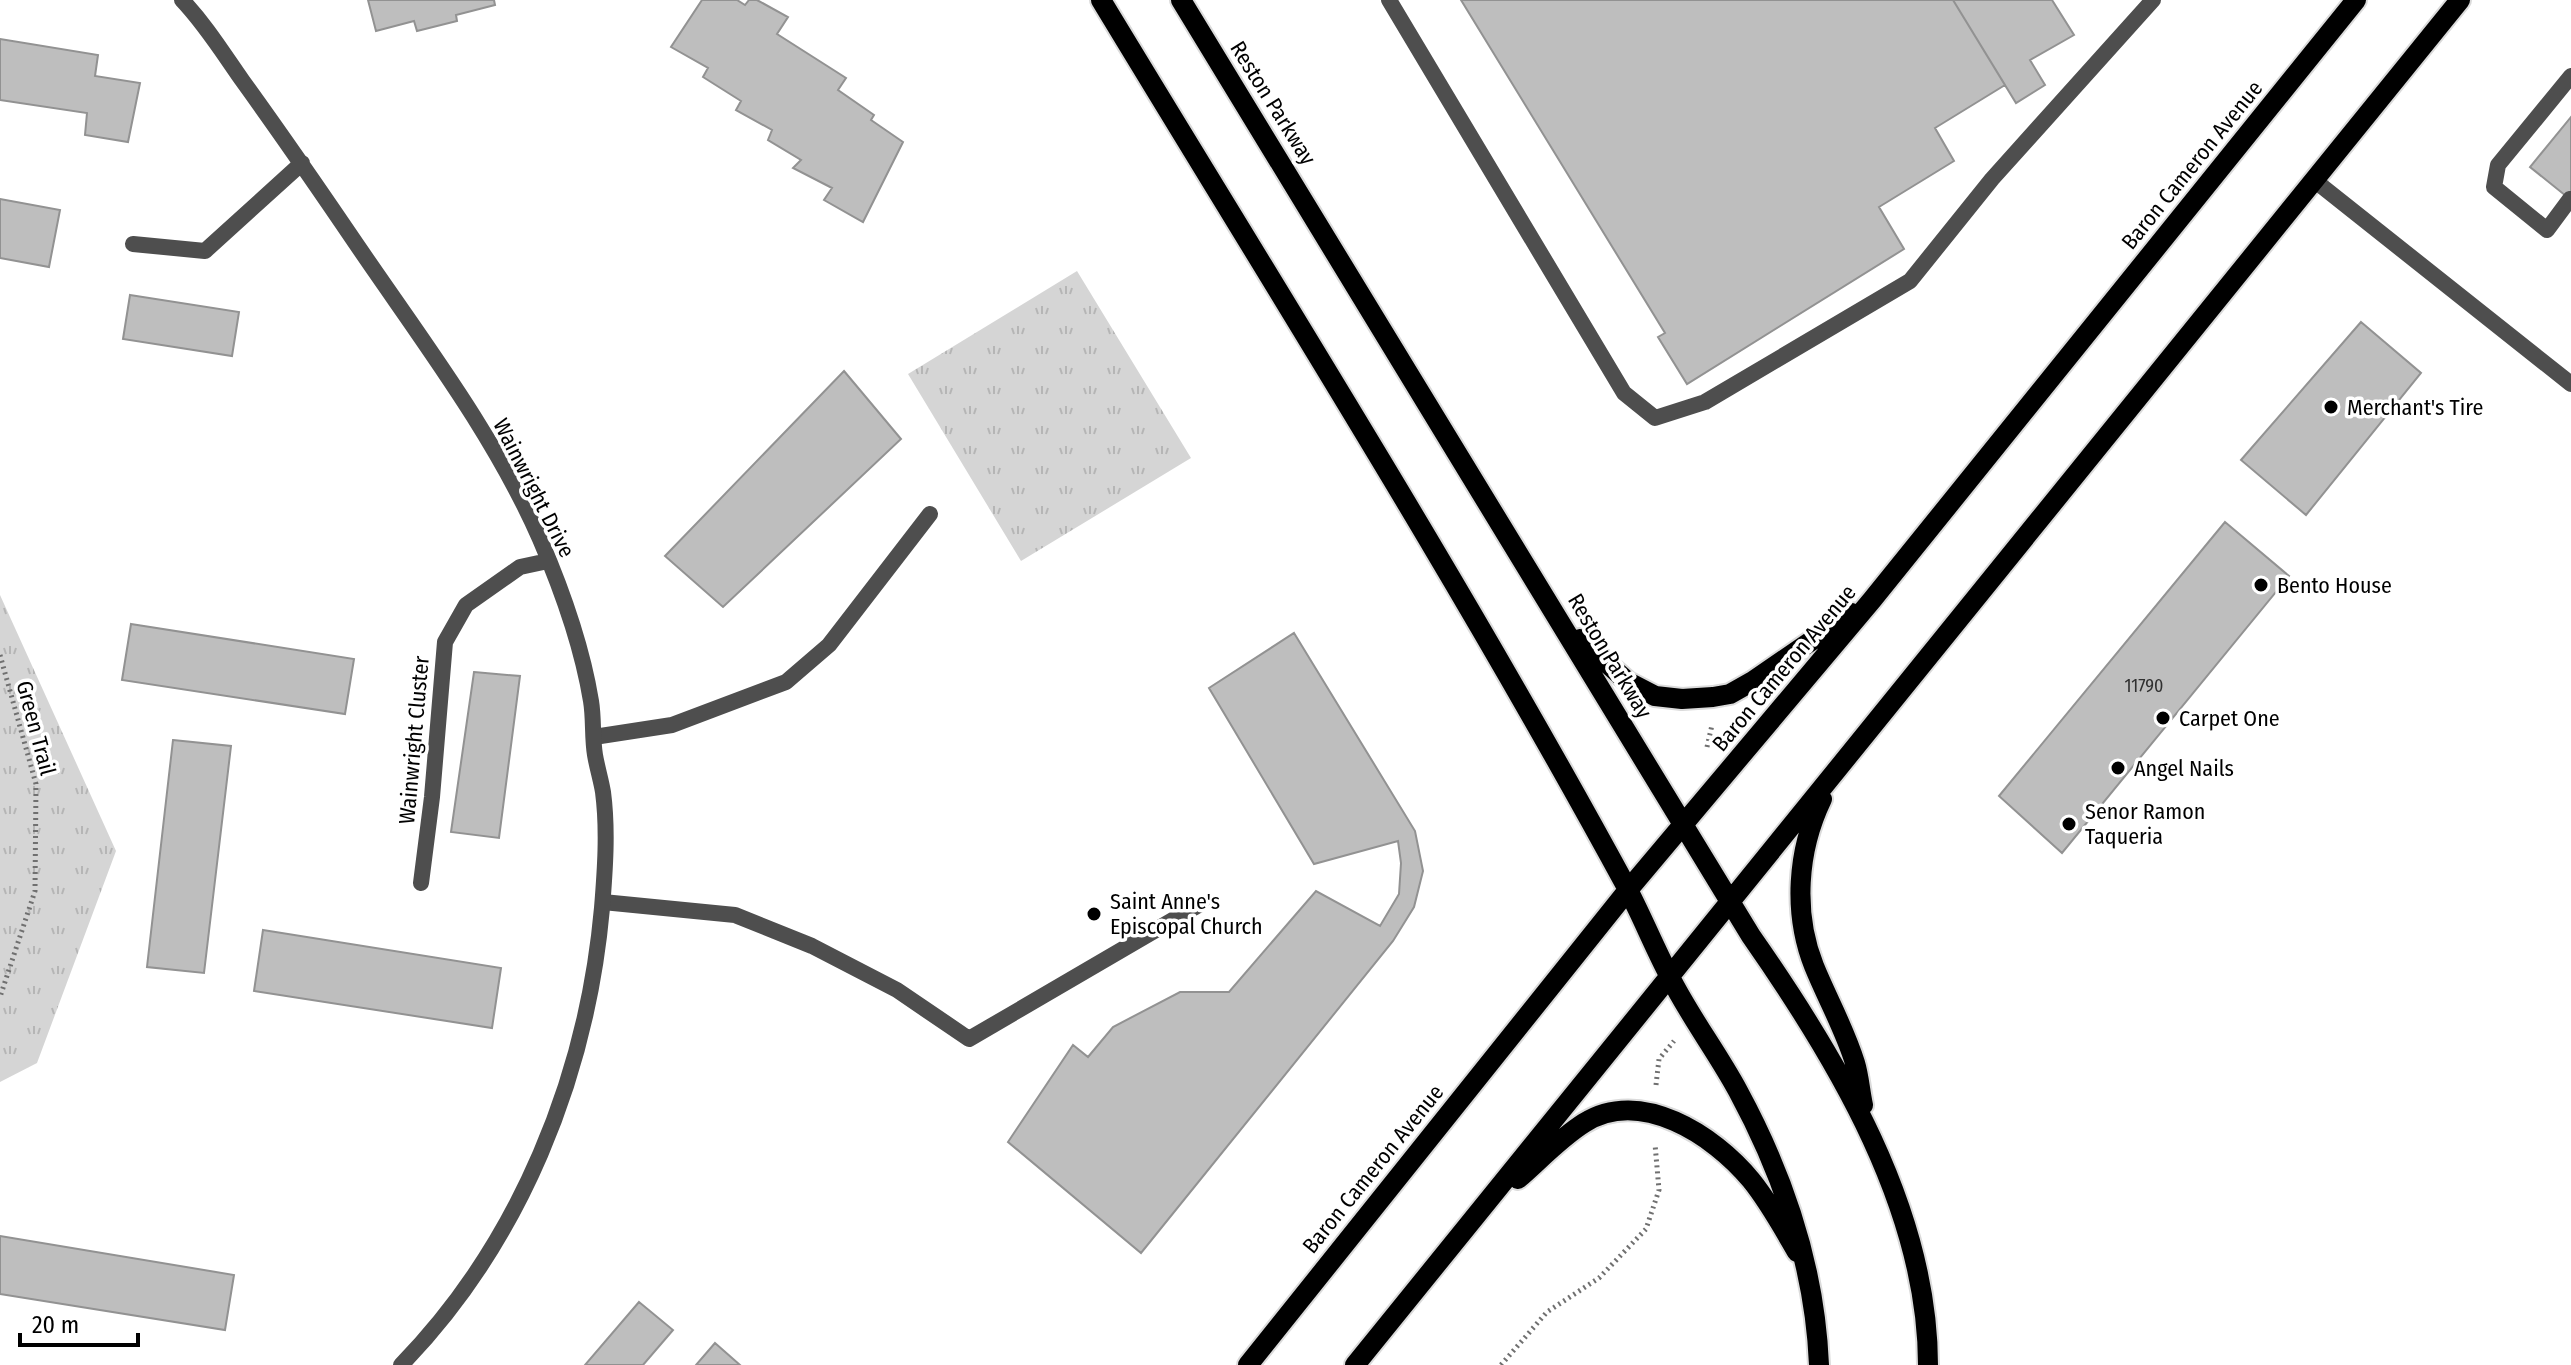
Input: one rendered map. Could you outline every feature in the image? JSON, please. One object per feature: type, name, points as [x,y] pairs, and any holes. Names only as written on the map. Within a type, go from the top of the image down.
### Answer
[{"type":"main road","points":[[1101,0],[1382,461],[1628,890],[1670,978],[1737,1088],[1770,1155],[1796,1221],[1819,1365]]},
{"type":"main road","name":"Reston Parkway","points":[[1181,0],[1731,903],[1831,1058],[1868,1128],[1899,1205],[1922,1306],[1928,1365]]},
{"type":"main road","name":"Baron Cameron Avenue","points":[[1248,1365],[1628,890],[1872,600],[2356,0]]},
{"type":"main road","points":[[1355,1365],[2460,0]]},
{"type":"main road","points":[[1558,617],[1605,664],[1628,682],[1655,696],[1682,699],[1730,694],[1872,600]]},
{"type":"main road","points":[[1836,771],[1814,816],[1805,851],[1800,912],[1805,942],[1854,1062],[1868,1128]]},
{"type":"main road","points":[[1481,1210],[1585,1122],[1619,1111],[1655,1114],[1681,1124],[1714,1144],[1750,1179],[1805,1265]]},
{"type":"street","name":"Wainwright Drive","points":[[182,0],[302,163],[447,376],[496,455],[548,561],[569,617],[591,701],[603,794],[603,902],[598,956],[580,1042],[555,1120],[516,1206],[471,1280],[401,1365]]},
{"type":"street","points":[[1389,0],[1624,393],[1655,418],[1705,402],[1910,281],[1992,179],[2153,0]]},
{"type":"street","points":[[2570,199],[2547,230],[2494,187],[2498,165],[2571,78]]},
{"type":"street","points":[[133,244],[205,251],[302,163]]},
{"type":"street","points":[[2314,180],[2571,384]]},
{"type":"street","points":[[594,737],[672,725],[786,682],[829,645],[930,514]]},
{"type":"street","name":"Wainwright Cluster","points":[[421,883],[432,797],[445,642],[466,605],[520,567],[548,561]]},
{"type":"street","points":[[603,902],[735,915],[812,946],[897,990],[969,1039],[1202,903]]},
{"type":"path","name":"Green Trail","points":[[0,655],[36,784],[35,891],[0,997]]},
{"type":"path","points":[[1707,749],[1713,719]]},
{"type":"path","points":[[1654,1094],[1659,1059],[1674,1040]]},
{"type":"path","points":[[1501,1365],[1547,1312],[1599,1278],[1646,1229],[1659,1190],[1655,1140]]},
{"type":"green space","points":[[1077,271],[1191,458],[1021,561],[908,374]]},
{"type":"green space","points":[[0,595],[116,851],[37,1063],[0,1082]]},
{"type":"building","points":[[368,0],[494,0],[495,5],[456,15],[457,21],[417,31],[414,21],[376,31]]},
{"type":"building","points":[[702,0],[737,0],[745,5],[749,0],[757,0],[788,17],[777,34],[846,78],[838,90],[874,115],[871,120],[903,142],[863,222],[824,200],[832,188],[793,168],[801,160],[768,140],[772,130],[736,110],[741,101],[703,77],[708,68],[671,47]]},
{"type":"building","points":[[1461,0],[1953,0],[2005,85],[1935,128],[1954,161],[1879,207],[1904,249],[1687,384],[1658,337],[1665,333]]},
{"type":"building","points":[[1953,0],[2052,0],[2074,35],[2030,60],[2045,85],[2016,103]]},
{"type":"building","points":[[0,39],[98,55],[95,76],[140,83],[128,142],[85,135],[87,113],[0,100]]},
{"type":"building","points":[[2571,117],[2571,200],[2530,167]]},
{"type":"building","points":[[0,199],[60,210],[49,267],[0,258]]},
{"type":"building","points":[[130,295],[239,312],[232,356],[123,339]]},
{"type":"building","points":[[2361,322],[2421,373],[2306,515],[2241,460]]},
{"type":"building","points":[[844,371],[901,439],[723,607],[665,556]]},
{"type":"building","points":[[2225,522],[2289,576],[2062,853],[1999,796]]},
{"type":"building","points":[[131,624],[354,659],[345,714],[122,680]]},
{"type":"building","points":[[1294,633],[1415,831],[1423,871],[1414,907],[1393,941],[1141,1253],[1008,1142],[1073,1045],[1088,1057],[1113,1027],[1180,992],[1229,992],[1316,891],[1380,926],[1399,894],[1401,863],[1398,841],[1314,864],[1209,688]]},
{"type":"building","points":[[474,672],[520,676],[499,838],[451,832]]},
{"type":"building","points":[[173,740],[231,746],[204,973],[147,967]]},
{"type":"building","points":[[263,930],[501,968],[492,1028],[254,991]]},
{"type":"building","points":[[0,1236],[234,1275],[225,1330],[0,1294]]},
{"type":"building","points":[[639,1302],[673,1330],[643,1365],[585,1365]]},
{"type":"building","points":[[715,1343],[740,1365],[696,1365]]},
{"type":"place","name":"Merchant's Tire","points":[[2331,407]]},
{"type":"place","name":"Bento House","points":[[2261,585]]},
{"type":"place","name":"Carpet One","points":[[2163,718]]},
{"type":"place","name":"Angel Nails","points":[[2118,768]]},
{"type":"place","name":"Senor Ramon Taqueria","points":[[2069,824]]},
{"type":"place","name":"Saint Anne's Episcopal Church","points":[[1094,914]]}]
